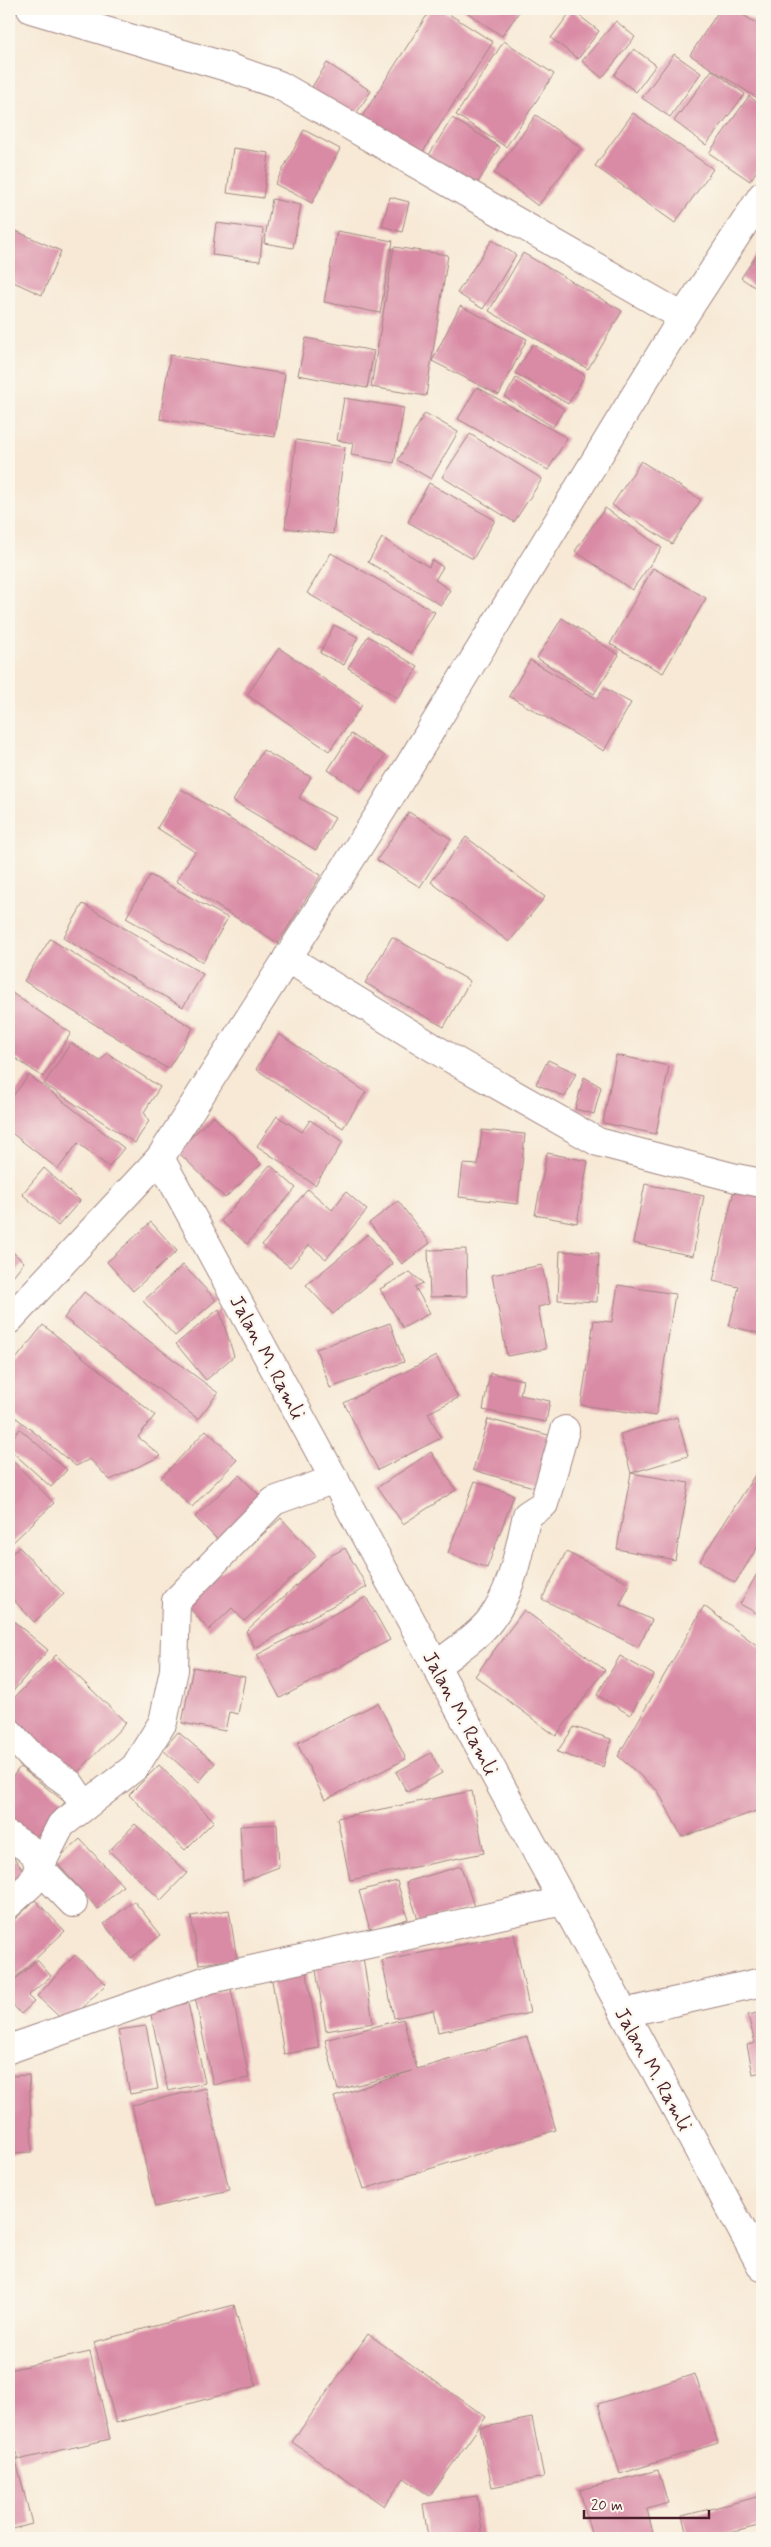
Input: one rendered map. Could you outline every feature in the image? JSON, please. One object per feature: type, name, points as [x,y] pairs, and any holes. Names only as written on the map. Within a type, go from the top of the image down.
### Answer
[{"type":"street","points":[[32,9],[227,67],[279,85],[683,317]]},
{"type":"street","points":[[9,1320],[160,1158],[387,801],[683,317],[762,196]]},
{"type":"street","points":[[287,958],[450,1058],[598,1142],[762,1183]]},
{"type":"street","name":"Jalan M. Ramli","points":[[160,1158],[762,2267]]},
{"type":"street","points":[[436,1666],[491,1620],[505,1592],[514,1567],[527,1515],[544,1504],[565,1430]]},
{"type":"street","points":[[9,1904],[30,1884],[61,1825],[135,1766],[163,1722],[174,1670],[176,1601],[274,1501],[334,1479]]},
{"type":"street","points":[[9,1732],[32,1757],[70,1784],[85,1806]]},
{"type":"street","points":[[9,1836],[35,1853],[39,1868],[73,1903]]},
{"type":"street","points":[[9,2049],[210,1980],[563,1901]]},
{"type":"street","points":[[624,2013],[762,1982]]},
{"type":"building","points":[[431,9],[441,9],[493,42],[420,156],[361,118]]},
{"type":"building","points":[[462,9],[521,9],[502,36]]},
{"type":"building","points":[[720,9],[734,9],[762,27],[762,101],[690,55]]},
{"type":"building","points":[[572,10],[599,31],[578,59],[551,38]]},
{"type":"building","points":[[616,21],[635,37],[602,78],[582,61]]},
{"type":"building","points":[[504,41],[554,74],[506,147],[456,115]]},
{"type":"building","points":[[634,49],[656,65],[636,92],[614,75]]},
{"type":"building","points":[[674,54],[701,73],[670,117],[642,98]]},
{"type":"building","points":[[327,63],[371,91],[354,117],[310,90]]},
{"type":"building","points":[[712,70],[745,94],[706,145],[674,121]]},
{"type":"building","points":[[749,96],[762,106],[762,163],[750,181],[709,153]]},
{"type":"building","points":[[633,113],[713,169],[675,223],[595,166]]},
{"type":"building","points":[[536,115],[581,148],[538,206],[494,173]]},
{"type":"building","points":[[452,118],[500,147],[475,187],[427,158]]},
{"type":"building","points":[[304,130],[340,149],[312,203],[275,184]]},
{"type":"building","points":[[233,148],[269,153],[263,198],[227,193]]},
{"type":"building","points":[[390,197],[409,202],[402,232],[382,226]]},
{"type":"building","points":[[272,199],[301,205],[293,248],[264,243]]},
{"type":"building","points":[[216,223],[263,229],[260,261],[212,255]]},
{"type":"building","points":[[9,228],[61,251],[42,295],[9,280]]},
{"type":"building","points":[[337,231],[393,241],[380,313],[324,302]]},
{"type":"building","points":[[492,240],[516,255],[483,309],[457,293]]},
{"type":"building","points":[[394,247],[448,255],[426,396],[371,387]]},
{"type":"building","points":[[762,247],[762,292],[741,278]]},
{"type":"building","points":[[523,253],[622,311],[588,369],[489,311]]},
{"type":"building","points":[[460,306],[527,339],[499,395],[432,361]]},
{"type":"building","points":[[306,338],[374,351],[367,388],[298,375]]},
{"type":"building","points":[[533,344],[585,375],[568,404],[515,373]]},
{"type":"building","points":[[170,355],[285,374],[275,437],[160,419]]},
{"type":"building","points":[[516,378],[564,409],[553,427],[505,397]]},
{"type":"building","points":[[477,387],[567,438],[548,470],[458,419]]},
{"type":"building","points":[[344,398],[404,408],[394,463],[351,455],[353,443],[337,440]]},
{"type":"building","points":[[425,413],[458,432],[431,479],[398,460]]},
{"type":"building","points":[[470,434],[542,479],[514,522],[442,477]]},
{"type":"building","points":[[296,440],[345,447],[333,534],[285,528]]},
{"type":"building","points":[[641,461],[701,500],[672,544],[612,505]]},
{"type":"building","points":[[429,483],[495,520],[473,559],[408,522]]},
{"type":"building","points":[[605,508],[662,548],[632,590],[575,551]]},
{"type":"building","points":[[382,538],[429,567],[432,560],[443,567],[435,580],[450,590],[441,605],[368,562]]},
{"type":"building","points":[[331,553],[435,612],[411,653],[307,593]]},
{"type":"building","points":[[653,568],[706,598],[663,673],[610,644]]},
{"type":"building","points":[[562,618],[619,655],[594,694],[537,658]]},
{"type":"building","points":[[334,625],[358,637],[344,665],[320,653]]},
{"type":"building","points":[[368,636],[418,667],[398,698],[348,668]]},
{"type":"building","points":[[279,648],[362,705],[329,751],[247,695]]},
{"type":"building","points":[[530,660],[597,699],[604,688],[631,703],[604,751],[509,696]]},
{"type":"building","points":[[351,734],[385,756],[361,792],[328,770]]},
{"type":"building","points":[[263,750],[311,777],[299,798],[335,818],[316,850],[233,801]]},
{"type":"building","points":[[181,789],[321,875],[278,943],[176,881],[195,852],[157,828]]},
{"type":"building","points":[[409,812],[451,839],[420,887],[377,860]]},
{"type":"building","points":[[466,837],[545,897],[509,942],[431,882]]},
{"type":"building","points":[[150,875],[228,918],[203,962],[126,918]]},
{"type":"building","points":[[83,904],[203,974],[183,1007],[63,938]]},
{"type":"building","points":[[392,937],[470,981],[444,1027],[365,983]]},
{"type":"building","points":[[50,939],[193,1028],[168,1069],[24,981]]},
{"type":"building","points":[[9,991],[71,1033],[43,1077],[9,1054]]},
{"type":"building","points":[[279,1034],[366,1092],[343,1128],[256,1069]]},
{"type":"building","points":[[71,1043],[100,1061],[107,1053],[160,1087],[144,1112],[149,1121],[135,1143],[44,1084]]},
{"type":"building","points":[[616,1055],[669,1066],[656,1134],[603,1123]]},
{"type":"building","points":[[548,1060],[576,1073],[565,1097],[536,1084]]},
{"type":"building","points":[[29,1075],[124,1148],[109,1167],[78,1143],[58,1169],[9,1131],[9,1101]]},
{"type":"building","points":[[584,1077],[601,1087],[594,1114],[575,1109]]},
{"type":"building","points":[[213,1116],[261,1164],[225,1198],[177,1151]]},
{"type":"building","points":[[277,1116],[302,1132],[310,1120],[343,1142],[315,1185],[257,1146]]},
{"type":"building","points":[[482,1130],[525,1134],[518,1204],[459,1197],[463,1164],[478,1165]]},
{"type":"building","points":[[547,1153],[588,1161],[577,1223],[535,1215]]},
{"type":"building","points":[[270,1165],[296,1188],[247,1244],[221,1221]]},
{"type":"building","points":[[44,1168],[80,1201],[58,1226],[22,1194]]},
{"type":"building","points":[[645,1184],[704,1196],[693,1256],[633,1243]]},
{"type":"building","points":[[735,1186],[762,1193],[762,1334],[729,1326],[739,1287],[713,1281]]},
{"type":"building","points":[[308,1189],[332,1210],[346,1192],[367,1210],[326,1259],[309,1245],[290,1267],[262,1245]]},
{"type":"building","points":[[398,1201],[430,1243],[402,1264],[369,1223]]},
{"type":"building","points":[[151,1222],[177,1251],[133,1291],[107,1262]]},
{"type":"building","points":[[368,1234],[393,1264],[333,1314],[306,1285]]},
{"type":"building","points":[[9,1249],[24,1262],[9,1281]]},
{"type":"building","points":[[466,1249],[467,1296],[430,1297],[428,1250]]},
{"type":"building","points":[[560,1251],[599,1253],[597,1302],[558,1300]]},
{"type":"building","points":[[183,1265],[216,1300],[175,1336],[143,1301]]},
{"type":"building","points":[[542,1265],[550,1304],[538,1307],[546,1349],[507,1356],[492,1275]]},
{"type":"building","points":[[410,1272],[423,1283],[415,1287],[430,1313],[403,1328],[380,1289]]},
{"type":"building","points":[[618,1285],[675,1294],[656,1416],[581,1405],[594,1320],[612,1322]]},
{"type":"building","points":[[84,1292],[218,1393],[198,1419],[64,1318]]},
{"type":"building","points":[[219,1309],[234,1356],[206,1380],[176,1344]]},
{"type":"building","points":[[390,1323],[404,1362],[330,1388],[316,1349]]},
{"type":"building","points":[[43,1325],[155,1415],[138,1437],[161,1456],[110,1480],[90,1459],[76,1466],[9,1412],[9,1368]]},
{"type":"building","points":[[436,1356],[458,1398],[428,1413],[441,1438],[378,1470],[344,1403]]},
{"type":"building","points":[[490,1373],[523,1380],[520,1395],[550,1401],[546,1422],[483,1410]]},
{"type":"building","points":[[677,1417],[688,1456],[631,1473],[620,1434]]},
{"type":"building","points":[[488,1419],[552,1436],[537,1488],[473,1470]]},
{"type":"building","points":[[20,1429],[67,1470],[51,1487],[9,1449],[9,1442]]},
{"type":"building","points":[[206,1430],[237,1460],[192,1507],[161,1478]]},
{"type":"building","points":[[431,1452],[456,1490],[403,1524],[378,1487]]},
{"type":"building","points":[[9,1457],[54,1503],[11,1544],[9,1541]]},
{"type":"building","points":[[762,1464],[762,1540],[735,1583],[700,1561]]},
{"type":"building","points":[[631,1473],[689,1483],[675,1560],[617,1549]]},
{"type":"building","points":[[239,1475],[263,1499],[219,1541],[195,1517]]},
{"type":"building","points":[[475,1481],[514,1495],[487,1568],[448,1553]]},
{"type":"building","points":[[281,1518],[316,1556],[244,1621],[232,1608],[209,1630],[186,1604]]},
{"type":"building","points":[[19,1547],[64,1594],[34,1622],[9,1595],[9,1556]]},
{"type":"building","points":[[345,1548],[367,1587],[255,1648],[246,1631],[328,1557]]},
{"type":"building","points":[[566,1552],[630,1583],[620,1605],[652,1620],[638,1647],[542,1599]]},
{"type":"building","points":[[762,1565],[762,1616],[740,1604]]},
{"type":"building","points":[[366,1597],[390,1640],[280,1698],[257,1655]]},
{"type":"building","points":[[704,1606],[762,1649],[762,1809],[682,1837],[658,1791],[618,1756]]},
{"type":"building","points":[[524,1610],[605,1670],[556,1736],[475,1676]]},
{"type":"building","points":[[11,1619],[48,1650],[9,1696],[9,1622]]},
{"type":"building","points":[[56,1655],[126,1723],[74,1776],[9,1717],[9,1703]]},
{"type":"building","points":[[620,1656],[654,1675],[630,1715],[597,1695]]},
{"type":"building","points":[[193,1667],[245,1677],[238,1714],[229,1712],[225,1731],[182,1723]]},
{"type":"building","points":[[378,1703],[406,1759],[325,1800],[297,1743]]},
{"type":"building","points":[[574,1727],[611,1739],[603,1767],[557,1752]]},
{"type":"building","points":[[178,1732],[215,1763],[199,1782],[163,1750]]},
{"type":"building","points":[[431,1753],[442,1773],[407,1792],[396,1772]]},
{"type":"building","points":[[159,1765],[214,1821],[185,1850],[129,1795]]},
{"type":"building","points":[[20,1767],[65,1802],[30,1845],[9,1827],[9,1781]]},
{"type":"building","points":[[472,1791],[484,1853],[350,1880],[337,1818]]},
{"type":"building","points":[[135,1824],[187,1873],[161,1900],[109,1851]]},
{"type":"building","points":[[277,1824],[279,1867],[243,1881],[240,1826]]},
{"type":"building","points":[[80,1839],[123,1886],[98,1909],[55,1861]]},
{"type":"building","points":[[9,1851],[28,1877],[9,1891]]},
{"type":"building","points":[[461,1866],[474,1907],[419,1923],[406,1882]]},
{"type":"building","points":[[397,1881],[408,1919],[370,1930],[359,1891]]},
{"type":"building","points":[[35,1900],[65,1931],[9,1984],[9,1925]]},
{"type":"building","points":[[134,1901],[161,1935],[131,1958],[104,1924]]},
{"type":"building","points":[[229,1910],[237,1959],[199,1964],[191,1916]]},
{"type":"building","points":[[514,1934],[530,2013],[438,2032],[433,2010],[394,2018],[382,1961]]},
{"type":"building","points":[[75,1955],[106,1984],[67,2024],[37,1996]]},
{"type":"building","points":[[363,1957],[373,2023],[326,2031],[315,1964]]},
{"type":"building","points":[[37,1960],[51,1976],[28,1996],[34,2002],[21,2014],[9,2000],[9,1985]]},
{"type":"building","points":[[306,1967],[319,2048],[284,2054],[271,1974]]},
{"type":"building","points":[[231,1989],[249,2078],[213,2085],[195,1997]]},
{"type":"building","points":[[188,2003],[205,2083],[168,2091],[150,2011]]},
{"type":"building","points":[[762,2012],[762,2072],[753,2074],[747,2045],[755,2043],[748,2015]]},
{"type":"building","points":[[403,2019],[417,2069],[527,2037],[556,2130],[364,2189],[334,2097],[412,2071],[338,2090],[325,2040]]},
{"type":"building","points":[[146,2026],[158,2089],[130,2094],[118,2030]]},
{"type":"building","points":[[29,2075],[32,2152],[9,2153],[9,2076]]},
{"type":"building","points":[[206,2088],[229,2190],[155,2207],[132,2105]]},
{"type":"building","points":[[234,2305],[256,2386],[116,2423],[94,2342]]},
{"type":"building","points":[[368,2334],[486,2417],[430,2496],[404,2478],[384,2506],[292,2442]]},
{"type":"building","points":[[90,2352],[110,2439],[18,2460],[14,2442],[9,2443],[9,2370]]},
{"type":"building","points":[[695,2374],[718,2443],[620,2474],[598,2404]]},
{"type":"building","points":[[532,2418],[544,2477],[492,2487],[480,2428]]},
{"type":"building","points":[[12,2445],[32,2524],[9,2530],[9,2446]]},
{"type":"building","points":[[658,2470],[668,2503],[647,2509],[653,2533],[634,2538],[592,2538],[580,2490]]},
{"type":"building","points":[[477,2496],[483,2538],[428,2538],[423,2504]]},
{"type":"building","points":[[761,2496],[762,2525],[711,2538],[688,2538],[682,2516]]}]
